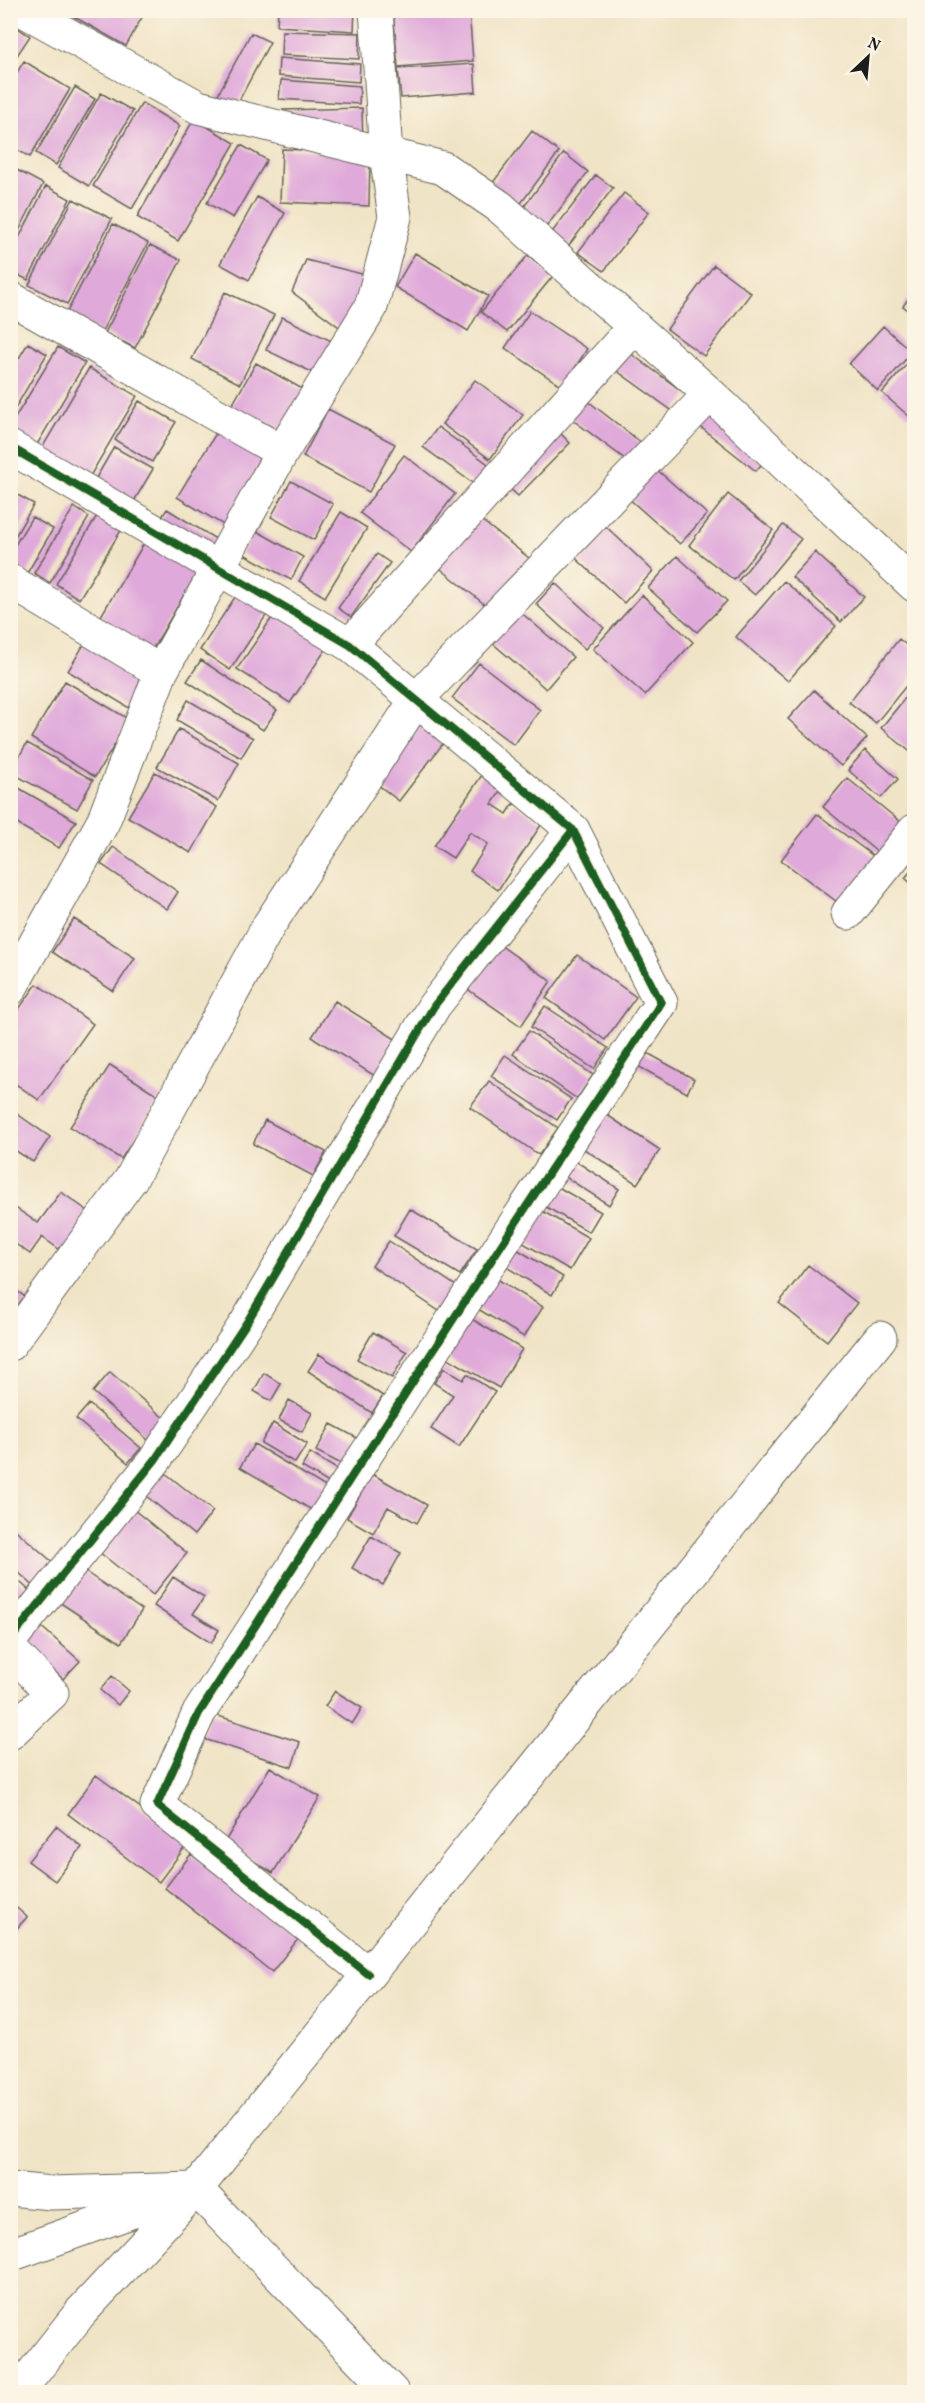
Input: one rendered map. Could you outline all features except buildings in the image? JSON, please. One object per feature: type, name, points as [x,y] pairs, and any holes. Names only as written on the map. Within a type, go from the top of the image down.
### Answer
[{"type":"street","points":[[23,10],[198,107],[443,168],[500,207],[710,394],[915,585]]},
{"type":"street","points":[[10,989],[103,822],[161,672],[282,452],[371,307],[395,217],[386,154],[376,10]]},
{"type":"street","points":[[10,298],[282,452]]},
{"type":"street","points":[[350,645],[634,327]]},
{"type":"street","points":[[11,1344],[131,1179],[269,925],[416,700],[710,394]]},
{"type":"street","points":[[10,447],[350,645],[573,830],[661,1004],[199,1713],[157,1806],[368,1974]]},
{"type":"street","points":[[10,581],[161,672]]},
{"type":"street","points":[[10,1640],[155,1460],[247,1322],[434,1006],[573,830]]},
{"type":"street","points":[[848,913],[915,831]]},
{"type":"street","points":[[18,2392],[81,2312],[196,2189],[879,1338]]},
{"type":"street","points":[[10,1649],[52,1693],[10,1733]]},
{"type":"street","points":[[10,2189],[51,2193],[196,2189],[392,2392]]},
{"type":"street","points":[[10,2255],[196,2189]]},
{"type":"cycle path","points":[[10,447],[350,645],[573,830],[434,1006],[247,1322],[155,1460],[10,1640]]},
{"type":"cycle path","points":[[368,1974],[157,1805],[199,1713],[509,1233],[661,1003],[573,830]]}]
